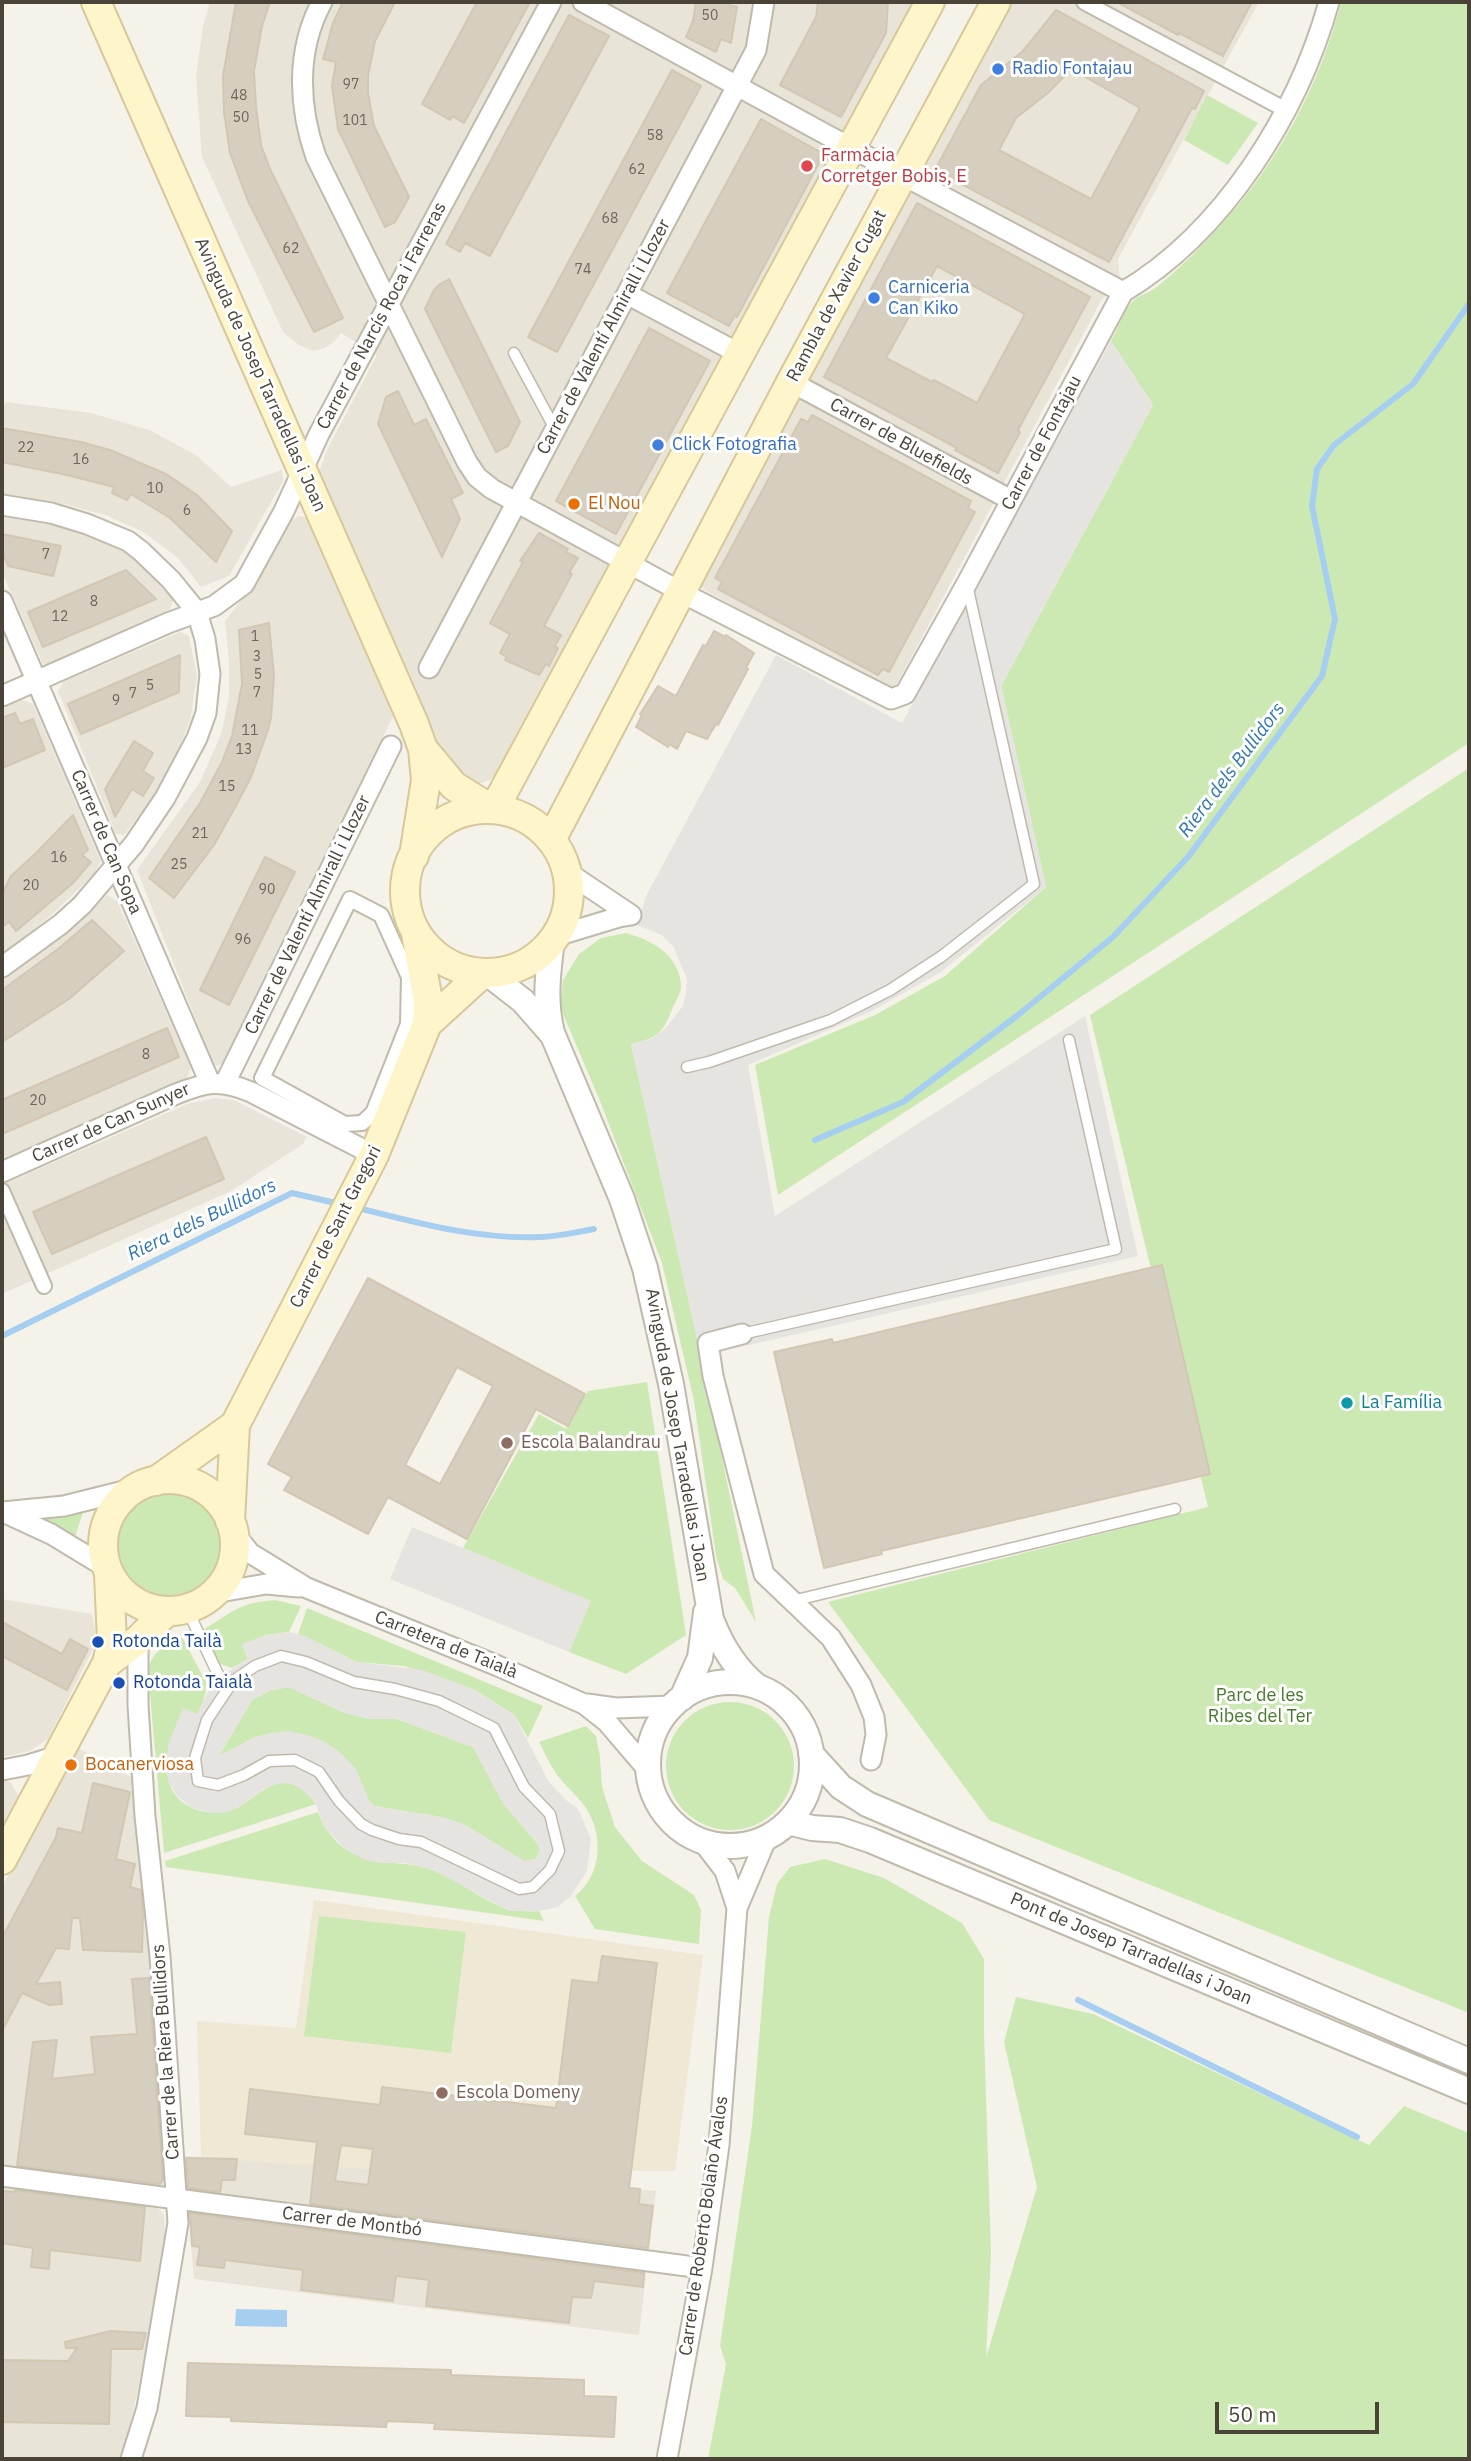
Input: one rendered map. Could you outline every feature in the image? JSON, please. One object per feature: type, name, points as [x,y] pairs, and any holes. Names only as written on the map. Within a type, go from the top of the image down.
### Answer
[{"type":"main road","name":"Avinguda de Josep Tarradellas i Joan","points":[[96,2],[400,691],[423,749],[426,780],[414,856]]},
{"type":"main road","points":[[493,809],[930,2]]},
{"type":"main road","name":"Rambla de Xavier Cugat","points":[[551,840],[791,382],[996,2]]},
{"type":"main road","name":"Avinguda de Josep Tarradellas i Joan","points":[[423,749],[454,786],[493,809]]},
{"type":"main road","points":[[493,809],[524,817],[551,840],[558,848],[567,872],[568,903],[553,939],[523,964],[485,973],[466,970],[444,961],[426,946],[416,933],[408,912],[406,878],[414,856],[427,836],[447,819],[472,810],[493,809]]},
{"type":"main road","name":"Carrer de Sant Gregori","points":[[232,1527],[235,1425],[369,1165],[427,1024],[428,1001],[416,933]]},
{"type":"main road","name":"Carrer de Sant Gregori","points":[[427,1024],[485,973]]},
{"type":"main road","name":"Carrer de Sant Gregori","points":[[146,1484],[235,1425]]},
{"type":"main road","points":[[2,1860],[107,1662],[112,1642],[108,1571],[103,1550],[104,1530],[115,1508],[124,1497],[146,1484],[186,1481],[202,1488],[216,1500],[232,1527],[235,1547],[227,1575],[214,1593],[204,1601],[177,1610],[107,1662]]},
{"type":"main road","points":[[108,1571],[130,1599],[146,1608],[177,1610]]},
{"type":"street","points":[[322,2],[310,30],[302,76],[302,96],[309,137],[316,157],[467,462],[484,484],[681,592]]},
{"type":"street","name":"Carrer de Narcís Roca i Farreras","points":[[2,696],[214,606],[244,584],[284,511],[319,434],[551,2]]},
{"type":"street","points":[[583,2],[1123,292]]},
{"type":"street","name":"Carrer de Valentí Almirall i Llozer","points":[[429,668],[755,50],[764,2]]},
{"type":"street","points":[[1084,2],[1286,110]]},
{"type":"street","name":"Carrer de Fontajau","points":[[681,592],[891,699],[905,694],[1123,292],[1164,263],[1212,218],[1255,162],[1286,110],[1309,61],[1329,2]]},
{"type":"street","points":[[627,294],[740,354]]},
{"type":"street","name":"Carrer de Bluefields","points":[[791,382],[1011,500]]},
{"type":"street","points":[[2,505],[51,513],[128,541],[157,565],[197,612],[205,639],[210,674],[206,713],[197,738],[165,798],[134,844],[95,892],[61,924],[2,967]]},
{"type":"street","name":"Carrer de Can Sopa","points":[[2,601],[116,866],[218,1083]]},
{"type":"street","name":"Carrer de Valentí Almirall i Llozer","points":[[218,1083],[391,746]]},
{"type":"street","points":[[553,939],[631,915],[567,872]]},
{"type":"street","points":[[350,899],[381,915],[409,977],[408,1024],[373,1113],[362,1123],[345,1124],[262,1079],[350,899]]},
{"type":"street","name":"Avinguda de Josep Tarradellas i Joan","points":[[553,939],[547,981],[547,1013],[552,1033],[622,1199],[645,1268],[658,1316],[671,1384],[707,1603],[716,1633],[736,1665],[758,1687]]},
{"type":"street","name":"Avinguda de Josep Tarradellas i Joan","points":[[485,973],[523,1001],[552,1033]]},
{"type":"street","points":[[218,1083],[251,1092],[369,1165]]},
{"type":"street","name":"Carrer de Can Sunyer","points":[[2,1171],[176,1094],[201,1084],[218,1083]]},
{"type":"street","points":[[2,1191],[44,1286]]},
{"type":"street","points":[[742,1334],[708,1343],[713,1376],[764,1574],[831,1638],[861,1685],[874,1717],[876,1735],[871,1760]]},
{"type":"street","points":[[2,1512],[64,1506],[146,1484]]},
{"type":"street","points":[[2,1512],[51,1534],[108,1571]]},
{"type":"street","name":"Carretera de Taialà","points":[[232,1527],[250,1553],[307,1588],[584,1704],[607,1722],[648,1770]]},
{"type":"street","name":"Carretera de Taialà","points":[[214,1593],[265,1584],[307,1588]]},
{"type":"street","name":"Avinguda de Josep Tarradellas i Joan","points":[[677,1702],[700,1658],[707,1603]]},
{"type":"street","name":"Carrer de la Riera Bullidors","points":[[131,2459],[147,2408],[178,2222],[160,1956],[145,1816],[138,1706],[138,1640]]},
{"type":"street","points":[[732,1682],[758,1687],[790,1708],[804,1729],[811,1754],[807,1791],[788,1822],[767,1837],[742,1846],[702,1842],[688,1835],[664,1814],[651,1786],[648,1759],[653,1735],[665,1715],[693,1691],[732,1682]]},
{"type":"street","name":"Carretera de Taialà","points":[[584,1704],[616,1708],[677,1702]]},
{"type":"street","name":"Pont de Josep Tarradellas i Joan","points":[[811,1754],[841,1787],[867,1804],[1469,2061]]},
{"type":"street","points":[[2,1770],[57,1756]]},
{"type":"street","name":"Pont de Josep Tarradellas i Joan","points":[[788,1822],[812,1828],[840,1830],[870,1840],[1469,2091]]},
{"type":"street","name":"Carrer de Roberto Bolaño Ávalos","points":[[667,2459],[702,2268],[719,2145],[737,1908],[767,1837]]},
{"type":"street","name":"Carrer de Roberto Bolaño Ávalos","points":[[702,1842],[725,1871],[737,1908]]},
{"type":"street","name":"Carrer de Montbó","points":[[2,2176],[702,2268]]},
{"type":"lane","points":[[514,354],[555,429]]},
{"type":"lane","points":[[687,1067],[831,1020],[890,990],[942,956],[1034,884],[967,583]]},
{"type":"lane","points":[[742,1334],[1116,1249],[1069,1040]]},
{"type":"lane","points":[[792,1601],[1175,1508]]},
{"type":"lane","points":[[177,1610],[226,1691]]},
{"type":"lane","points":[[281,1656],[306,1661],[354,1682],[395,1689],[439,1701],[494,1728],[524,1787],[550,1814],[559,1851],[550,1870],[533,1886],[519,1889],[421,1842],[399,1839],[372,1830],[361,1824],[339,1801],[319,1772],[295,1760],[269,1760],[244,1775],[218,1785],[198,1781],[195,1758],[207,1720],[226,1691],[233,1681],[255,1666],[281,1656]]},
{"type":"shaded area","points":[[210,2],[919,2],[500,776],[479,784],[462,779],[446,759],[411,691],[317,478],[327,450],[377,355],[341,333],[334,342],[323,349],[313,351],[299,345],[283,332],[202,157],[196,77],[203,26]]},
{"type":"shaded area","points":[[1010,2],[1259,2],[1118,259],[1120,282],[1102,299],[896,686],[889,691],[703,589],[700,582]]},
{"type":"shaded area","points":[[1111,341],[1153,405],[1001,686],[1046,887],[941,972],[872,1011],[748,1065],[775,1216],[1085,1016],[1138,1256],[701,1356],[631,1044],[651,1039],[665,1029],[683,1006],[686,993],[687,979],[673,946],[662,935],[637,925],[646,896],[776,655],[902,723]]},
{"type":"shaded area","points":[[6,402],[91,413],[149,430],[196,455],[231,487],[282,470],[283,481],[229,576],[201,587],[178,558],[145,533],[108,516],[64,504],[2,494],[2,409]]},
{"type":"shaded area","points":[[2,513],[52,523],[119,545],[168,586],[174,598],[170,609],[48,666],[43,664],[2,572]]},
{"type":"shaded area","points":[[299,516],[313,519],[395,712],[226,1063],[214,1066],[137,870],[200,782],[221,734],[229,697],[225,621],[257,580],[287,523]]},
{"type":"shaded area","points":[[180,632],[189,636],[197,676],[190,721],[177,753],[153,798],[124,835],[116,834],[58,691],[63,682]]},
{"type":"shaded area","points":[[22,700],[33,704],[101,861],[95,873],[58,909],[2,953],[2,708]]},
{"type":"shaded area","points":[[107,895],[117,901],[191,1067],[187,1079],[2,1159],[2,979],[86,915]]},
{"type":"shaded area","points":[[215,1098],[234,1100],[307,1137],[303,1144],[231,1191],[2,1294],[2,1185],[187,1104]]},
{"type":"shaded area","points":[[412,1527],[591,1601],[569,1652],[390,1579]]},
{"type":"shaded area","points":[[2,1599],[92,1614],[95,1630],[93,1649],[48,1739],[30,1751],[2,1757]]},
{"type":"shaded area","points":[[289,1632],[305,1636],[357,1662],[422,1670],[475,1690],[514,1715],[549,1782],[578,1809],[591,1839],[587,1871],[571,1896],[558,1907],[539,1911],[509,1911],[434,1870],[405,1863],[365,1860],[344,1848],[324,1827],[316,1804],[306,1792],[293,1784],[280,1783],[264,1789],[228,1812],[210,1813],[193,1808],[177,1796],[168,1781],[166,1761],[169,1742],[183,1708],[197,1714],[213,1681],[248,1659],[242,1644],[267,1635]],"holes":[[[289,1687],[345,1713],[371,1719],[397,1719],[473,1747],[503,1804],[538,1844],[540,1851],[536,1859],[524,1861],[463,1824],[441,1817],[374,1806],[369,1801],[355,1768],[342,1754],[325,1742],[308,1735],[288,1731],[272,1733],[253,1738],[219,1756],[252,1700],[271,1690]]]},
{"type":"shaded area","points":[[76,1747],[133,1778],[169,2179],[159,2192],[2,2170],[2,1887]]},
{"type":"shaded area","points":[[2,1778],[10,1782],[19,1796],[2,1833]]},
{"type":"shaded area","name":"Escola Domeny","points":[[314,1900],[703,1955],[675,2171],[608,2171],[518,2179],[201,2158],[197,2021],[296,2028]]},
{"type":"shaded area","points":[[183,2156],[656,2191],[639,2335],[194,2279]]},
{"type":"shaded area","points":[[2,2183],[141,2201],[155,2206],[164,2215],[166,2241],[153,2323],[122,2459],[2,2459]]},
{"type":"green space","points":[[1341,2],[1469,2],[1469,743],[778,1195],[755,1065],[875,1015],[945,976],[1046,887],[1001,686],[1153,405],[1111,341],[1132,302],[1158,286],[1190,257],[1241,202],[1260,176],[1309,93]]},
{"type":"green space","points":[[1207,95],[1258,123],[1228,165],[1184,140]]},
{"type":"green space","name":"Parc de les Ribes del Ter","points":[[1469,768],[1469,2013],[989,1820],[828,1602],[1208,1507],[1090,1015]]},
{"type":"green space","points":[[626,933],[663,950],[676,966],[679,975],[680,991],[663,1029],[654,1037],[631,1044],[701,1356],[756,1622],[735,1588],[723,1579],[716,1556],[694,1401],[662,1263],[600,1101],[560,1007],[563,980],[579,954],[601,938]]},
{"type":"green space","points":[[647,1382],[686,1635],[626,1674],[569,1652],[590,1601],[463,1548],[539,1414],[566,1429],[588,1391]]},
{"type":"green space","points":[[169,1492],[190,1496],[207,1508],[219,1525],[223,1546],[219,1567],[207,1584],[190,1596],[169,1600],[148,1596],[131,1584],[119,1567],[115,1546],[119,1525],[131,1508],[148,1496]]},
{"type":"green space","points":[[84,1509],[74,1540],[24,1515]]},
{"type":"green space","points":[[275,1600],[301,1606],[289,1632],[266,1635],[242,1645],[248,1659],[232,1668],[220,1664],[201,1631],[243,1606]]},
{"type":"green space","points":[[307,1608],[543,1706],[528,1738],[514,1715],[475,1690],[404,1666],[357,1662],[298,1634]]},
{"type":"green space","points":[[182,1637],[206,1682],[203,1703],[198,1713],[166,1761],[170,1784],[177,1797],[200,1811],[226,1811],[242,1805],[270,1787],[286,1783],[301,1788],[316,1804],[164,1853],[148,1671],[156,1654]]},
{"type":"green space","points":[[289,1687],[345,1713],[371,1719],[397,1719],[473,1747],[518,1821],[538,1844],[540,1851],[536,1859],[524,1861],[463,1824],[441,1817],[374,1806],[369,1801],[355,1768],[272,1733],[253,1738],[218,1757],[252,1700],[271,1690]]},
{"type":"green space","points":[[730,1702],[754,1707],[775,1721],[789,1742],[794,1766],[789,1790],[775,1811],[754,1825],[730,1830],[706,1825],[685,1811],[671,1790],[666,1766],[671,1742],[685,1721],[706,1707]]},
{"type":"green space","points":[[586,1726],[596,1736],[602,1787],[615,1827],[642,1861],[694,1895],[701,1910],[699,1944],[595,1929],[575,1896],[591,1877],[595,1866],[598,1843],[596,1831],[586,1808],[557,1775],[539,1742]]},
{"type":"green space","points":[[318,1812],[333,1838],[358,1856],[380,1862],[424,1867],[449,1877],[509,1909],[539,1911],[544,1921],[166,1867],[165,1861]]},
{"type":"green space","points":[[825,1859],[884,1878],[962,1923],[984,1959],[991,2253],[986,2358],[1037,2187],[1004,2042],[1016,1997],[1093,2014],[1369,2145],[1404,2106],[1469,2133],[1469,2459],[708,2459],[726,2364],[720,2346],[752,2126],[769,1917],[777,1884],[790,1867]]},
{"type":"green space","points":[[319,1916],[466,1932],[451,2053],[304,2036]]},
{"type":"water","points":[[236,2309],[287,2310],[287,2327],[235,2326]]},
{"type":"building","points":[[236,2],[270,2],[262,26],[254,71],[261,145],[270,169],[343,318],[314,332],[248,201],[230,153],[224,112],[223,76]]},
{"type":"building","points":[[343,2],[395,2],[375,41],[368,76],[374,126],[409,197],[395,222],[385,227],[338,129],[332,86],[336,62],[323,59],[333,23]]},
{"type":"building","points":[[477,2],[530,2],[464,123],[452,116],[450,120],[422,104]]},
{"type":"building","points":[[696,2],[729,2],[729,5],[737,7],[731,43],[721,39],[716,52],[686,37],[693,21]]},
{"type":"building","points":[[818,2],[888,2],[886,33],[841,117],[780,85],[816,17]]},
{"type":"building","points":[[1117,2],[1252,2],[1223,56]]},
{"type":"building","points":[[1056,10],[1204,91],[1195,109],[1192,108],[1109,262],[935,170],[981,85],[1023,51]],"holes":[[[1071,69],[1140,108],[1091,199],[999,150],[1016,118],[1049,92]]]},
{"type":"building","points":[[569,15],[609,36],[490,256],[465,243],[460,252],[446,244]]},
{"type":"building","points":[[672,70],[701,86],[557,352],[528,337]]},
{"type":"building","points":[[761,119],[822,153],[737,317],[735,315],[729,326],[667,293]]},
{"type":"building","points":[[917,203],[1090,297],[1018,430],[1020,432],[998,473],[824,377]],"holes":[[[937,266],[1025,314],[977,403],[886,358]]]},
{"type":"building","points":[[449,279],[520,422],[508,446],[496,452],[425,309],[434,290]]},
{"type":"building","points":[[649,328],[710,361],[616,534],[556,501]]},
{"type":"building","points":[[398,391],[414,425],[426,419],[463,493],[451,499],[460,519],[442,557],[378,424],[386,397]]},
{"type":"building","points":[[812,415],[971,501],[968,508],[975,512],[889,672],[883,669],[878,675],[718,589],[722,582],[715,578],[801,419],[808,422]]},
{"type":"building","points":[[2,428],[110,450],[166,474],[197,495],[232,531],[216,562],[170,518],[131,494],[127,500],[112,493],[114,487],[2,462]]},
{"type":"building","points":[[539,533],[568,549],[566,552],[578,558],[544,626],[561,635],[549,666],[546,664],[539,675],[505,660],[507,657],[500,653],[510,634],[490,623],[523,562],[520,561]]},
{"type":"building","points":[[2,534],[61,546],[53,576],[8,566],[2,551]]},
{"type":"building","points":[[126,570],[156,599],[43,647],[28,612]]},
{"type":"building","points":[[269,623],[274,676],[271,718],[267,733],[251,777],[214,845],[174,898],[149,878],[200,803],[222,762],[232,736],[242,684],[239,630]]},
{"type":"building","points":[[714,631],[725,637],[726,635],[754,653],[746,668],[748,669],[718,725],[716,724],[707,739],[686,731],[677,749],[669,744],[668,747],[636,727],[642,715],[640,714],[658,686],[676,696],[703,645],[706,646]]},
{"type":"building","points":[[180,655],[179,692],[81,734],[68,704]]},
{"type":"building","points":[[15,713],[20,724],[33,719],[45,750],[2,768],[2,718]]},
{"type":"building","points":[[134,741],[153,753],[143,771],[154,778],[143,796],[132,789],[115,817],[105,789]]},
{"type":"building","points":[[73,815],[88,850],[82,855],[91,862],[73,883],[16,931],[9,922],[2,927],[2,894],[11,876]]},
{"type":"building","points":[[265,857],[295,872],[229,1005],[200,990]]},
{"type":"building","points":[[92,920],[124,951],[69,999],[2,1042],[2,990]]},
{"type":"building","points":[[167,1028],[179,1057],[2,1134],[2,1100]]},
{"type":"building","points":[[206,1137],[224,1179],[52,1254],[33,1212]]},
{"type":"building","points":[[1162,1265],[1210,1474],[881,1551],[882,1554],[824,1568],[774,1352],[832,1339],[833,1343]]},
{"type":"building","points":[[368,1278],[585,1394],[568,1426],[536,1409],[467,1539],[388,1497],[368,1534],[284,1490],[292,1477],[268,1464]],"holes":[[[457,1367],[493,1386],[440,1484],[405,1465]]]},
{"type":"building","points":[[2,1622],[62,1654],[70,1639],[88,1649],[67,1690],[2,1656]]},
{"type":"building","points":[[93,1783],[130,1792],[116,1859],[135,1864],[130,1887],[141,1890],[142,1952],[83,1950],[80,1918],[72,1918],[69,1949],[56,1948],[36,1984],[60,1982],[62,2004],[49,2005],[22,1993],[2,2031],[2,1938],[56,1837],[58,1828],[82,1833]]},
{"type":"building","points":[[602,1956],[657,1963],[629,2188],[640,2189],[639,2204],[653,2206],[648,2248],[310,2204],[317,2142],[245,2134],[250,2089],[380,2105],[382,2087],[556,2108],[572,1980],[598,1983]],"holes":[[[341,2145],[373,2149],[368,2185],[335,2181]]]},
{"type":"building","points":[[149,1978],[163,2180],[160,2184],[17,2166],[33,2042],[57,2040],[52,2079],[95,2074],[91,2037],[137,2034],[132,1979]]},
{"type":"building","points":[[186,2158],[237,2159],[235,2180],[222,2180],[220,2192],[188,2188]]},
{"type":"building","points":[[15,2190],[145,2207],[140,2261],[50,2250],[49,2269],[31,2267],[33,2248],[2,2243],[2,2191]]},
{"type":"building","points":[[190,2213],[644,2273],[643,2287],[594,2281],[591,2298],[572,2297],[569,2323],[426,2306],[429,2280],[413,2278],[396,2276],[393,2301],[301,2290],[303,2270],[225,2260],[224,2268],[197,2265],[200,2247],[192,2246]]},
{"type":"building","points":[[111,2331],[146,2333],[142,2349],[111,2349],[109,2424],[2,2422],[2,2360],[68,2361],[77,2348],[66,2348],[65,2342]]},
{"type":"building","points":[[188,2363],[451,2370],[451,2375],[584,2380],[584,2396],[616,2397],[614,2437],[434,2429],[435,2423],[387,2421],[386,2427],[231,2421],[231,2417],[186,2416]]},
{"type":"waterway","name":"Riera dels Bullidors","points":[[815,1140],[903,1102],[1018,1015],[1113,937],[1188,857],[1322,676],[1335,619],[1312,506],[1317,469],[1334,445],[1413,384],[1469,304]]},
{"type":"waterway","name":"Riera dels Bullidors","points":[[2,1336],[292,1193],[340,1204]]},
{"type":"waterway","name":"Riera dels Bullidors","points":[[354,1207],[446,1229],[493,1236],[547,1237],[594,1229]]},
{"type":"waterway","points":[[1078,2000],[1357,2137]]},
{"type":"place","name":"Radio Fontajau","points":[[998,69]]},
{"type":"place","name":"Farmàcia Corretger Bobis, E","points":[[807,166]]},
{"type":"place","name":"Carniceria Can Kiko","points":[[874,298]]},
{"type":"place","name":"Click Fotografia","points":[[658,445]]},
{"type":"place","name":"El Nou","points":[[574,504]]},
{"type":"place","name":"La Família","points":[[1347,1403]]},
{"type":"place","name":"Escola Balandrau","points":[[507,1443]]},
{"type":"place","name":"Rotonda Tailà","points":[[98,1642]]},
{"type":"place","name":"Rotonda Taialà","points":[[119,1683]]},
{"type":"place","name":"Bocanerviosa","points":[[71,1765]]},
{"type":"place","name":"Escola Domeny","points":[[442,2093]]}]
